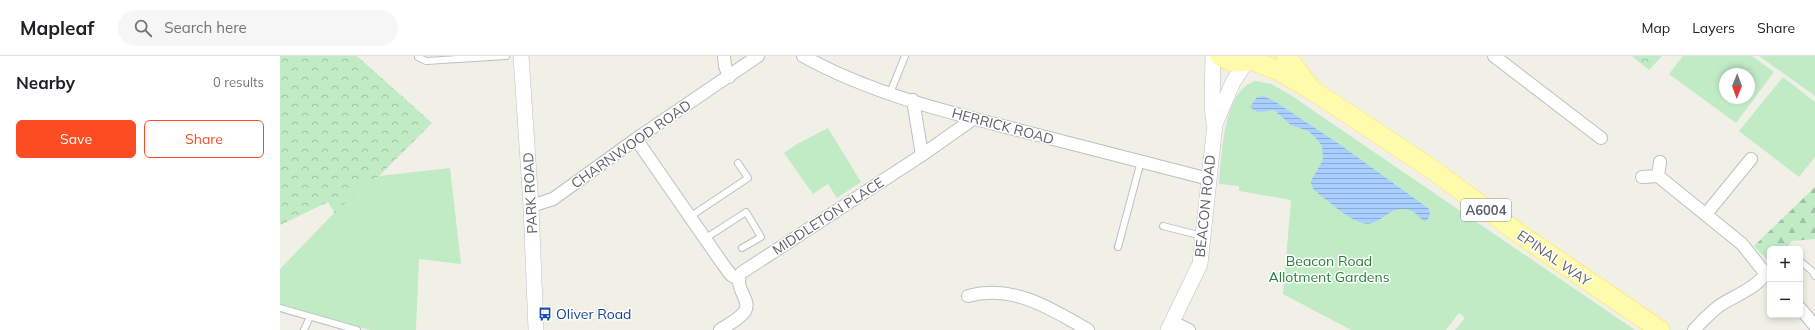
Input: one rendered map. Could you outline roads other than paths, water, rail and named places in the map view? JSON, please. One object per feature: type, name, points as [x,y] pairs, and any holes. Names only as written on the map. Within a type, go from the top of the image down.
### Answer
[{"type":"main road","name":"EPINAL WAY","points":[[1220,56],[1231,62],[1252,59],[1279,71],[1312,90],[1433,170],[1524,238],[1660,330]]},
{"type":"main road","name":"EPINAL WAY","points":[[1286,56],[1312,90]]},
{"type":"street","name":"PARK ROAD","points":[[521,56],[531,206],[536,330]]},
{"type":"street","points":[[724,56],[728,77]]},
{"type":"street","name":"CHARNWOOD ROAD","points":[[531,206],[553,200],[636,139],[758,56]]},
{"type":"street","name":"HERRICK ROAD","points":[[803,56],[840,74],[890,93],[973,119],[1208,178]]},
{"type":"street","name":"BEACON ROAD","points":[[1170,326],[1200,264],[1204,237],[1208,178],[1215,124],[1212,99],[1213,56]]},
{"type":"street","points":[[1494,56],[1601,138]]},
{"type":"street","name":"BEACON ROAD","points":[[1215,124],[1233,82],[1252,59]]},
{"type":"street","points":[[913,100],[922,155]]},
{"type":"street","name":"MIDDLETON PLACE","points":[[739,280],[742,273],[752,266],[922,155],[973,119]]},
{"type":"street","points":[[636,139],[691,216],[722,263],[731,274],[739,280],[747,308],[720,330]]},
{"type":"street","points":[[1706,214],[1746,174],[1751,159]]},
{"type":"street","points":[[1658,176],[1660,162]]},
{"type":"street","points":[[1642,177],[1658,176],[1742,244],[1767,274],[1758,282],[1720,306],[1705,318],[1694,330]]},
{"type":"street","points":[[968,296],[986,292],[1026,298],[1044,305],[1088,330]]},
{"type":"street","points":[[1803,312],[1815,328]]},
{"type":"street","points":[[1170,326],[1189,330]]},
{"type":"lane","points":[[418,57],[426,61],[506,56]]},
{"type":"lane","points":[[890,93],[905,56]]},
{"type":"lane","points":[[1118,247],[1141,161]]},
{"type":"lane","points":[[691,216],[748,178],[738,163]]},
{"type":"lane","points":[[706,238],[746,212],[761,237],[742,248]]},
{"type":"lane","points":[[1163,226],[1204,237]]},
{"type":"lane","points":[[1803,264],[1812,271],[1815,276]]},
{"type":"lane","points":[[280,308],[310,318],[357,330]]},
{"type":"lane","points":[[304,330],[310,318]]},
{"type":"water","points":[[1263,96],[1274,101],[1339,144],[1429,209],[1430,215],[1427,220],[1424,221],[1414,212],[1404,209],[1391,212],[1369,224],[1357,221],[1337,209],[1314,190],[1311,184],[1311,181],[1323,160],[1322,146],[1308,131],[1291,125],[1274,110],[1258,112],[1250,107],[1257,97]]},
{"type":"place","name":"Oliver Road","points":[[545,314]]},
{"type":"park label","name":"Beacon Road Allotment Gardens","points":[[1329,270]]}]
